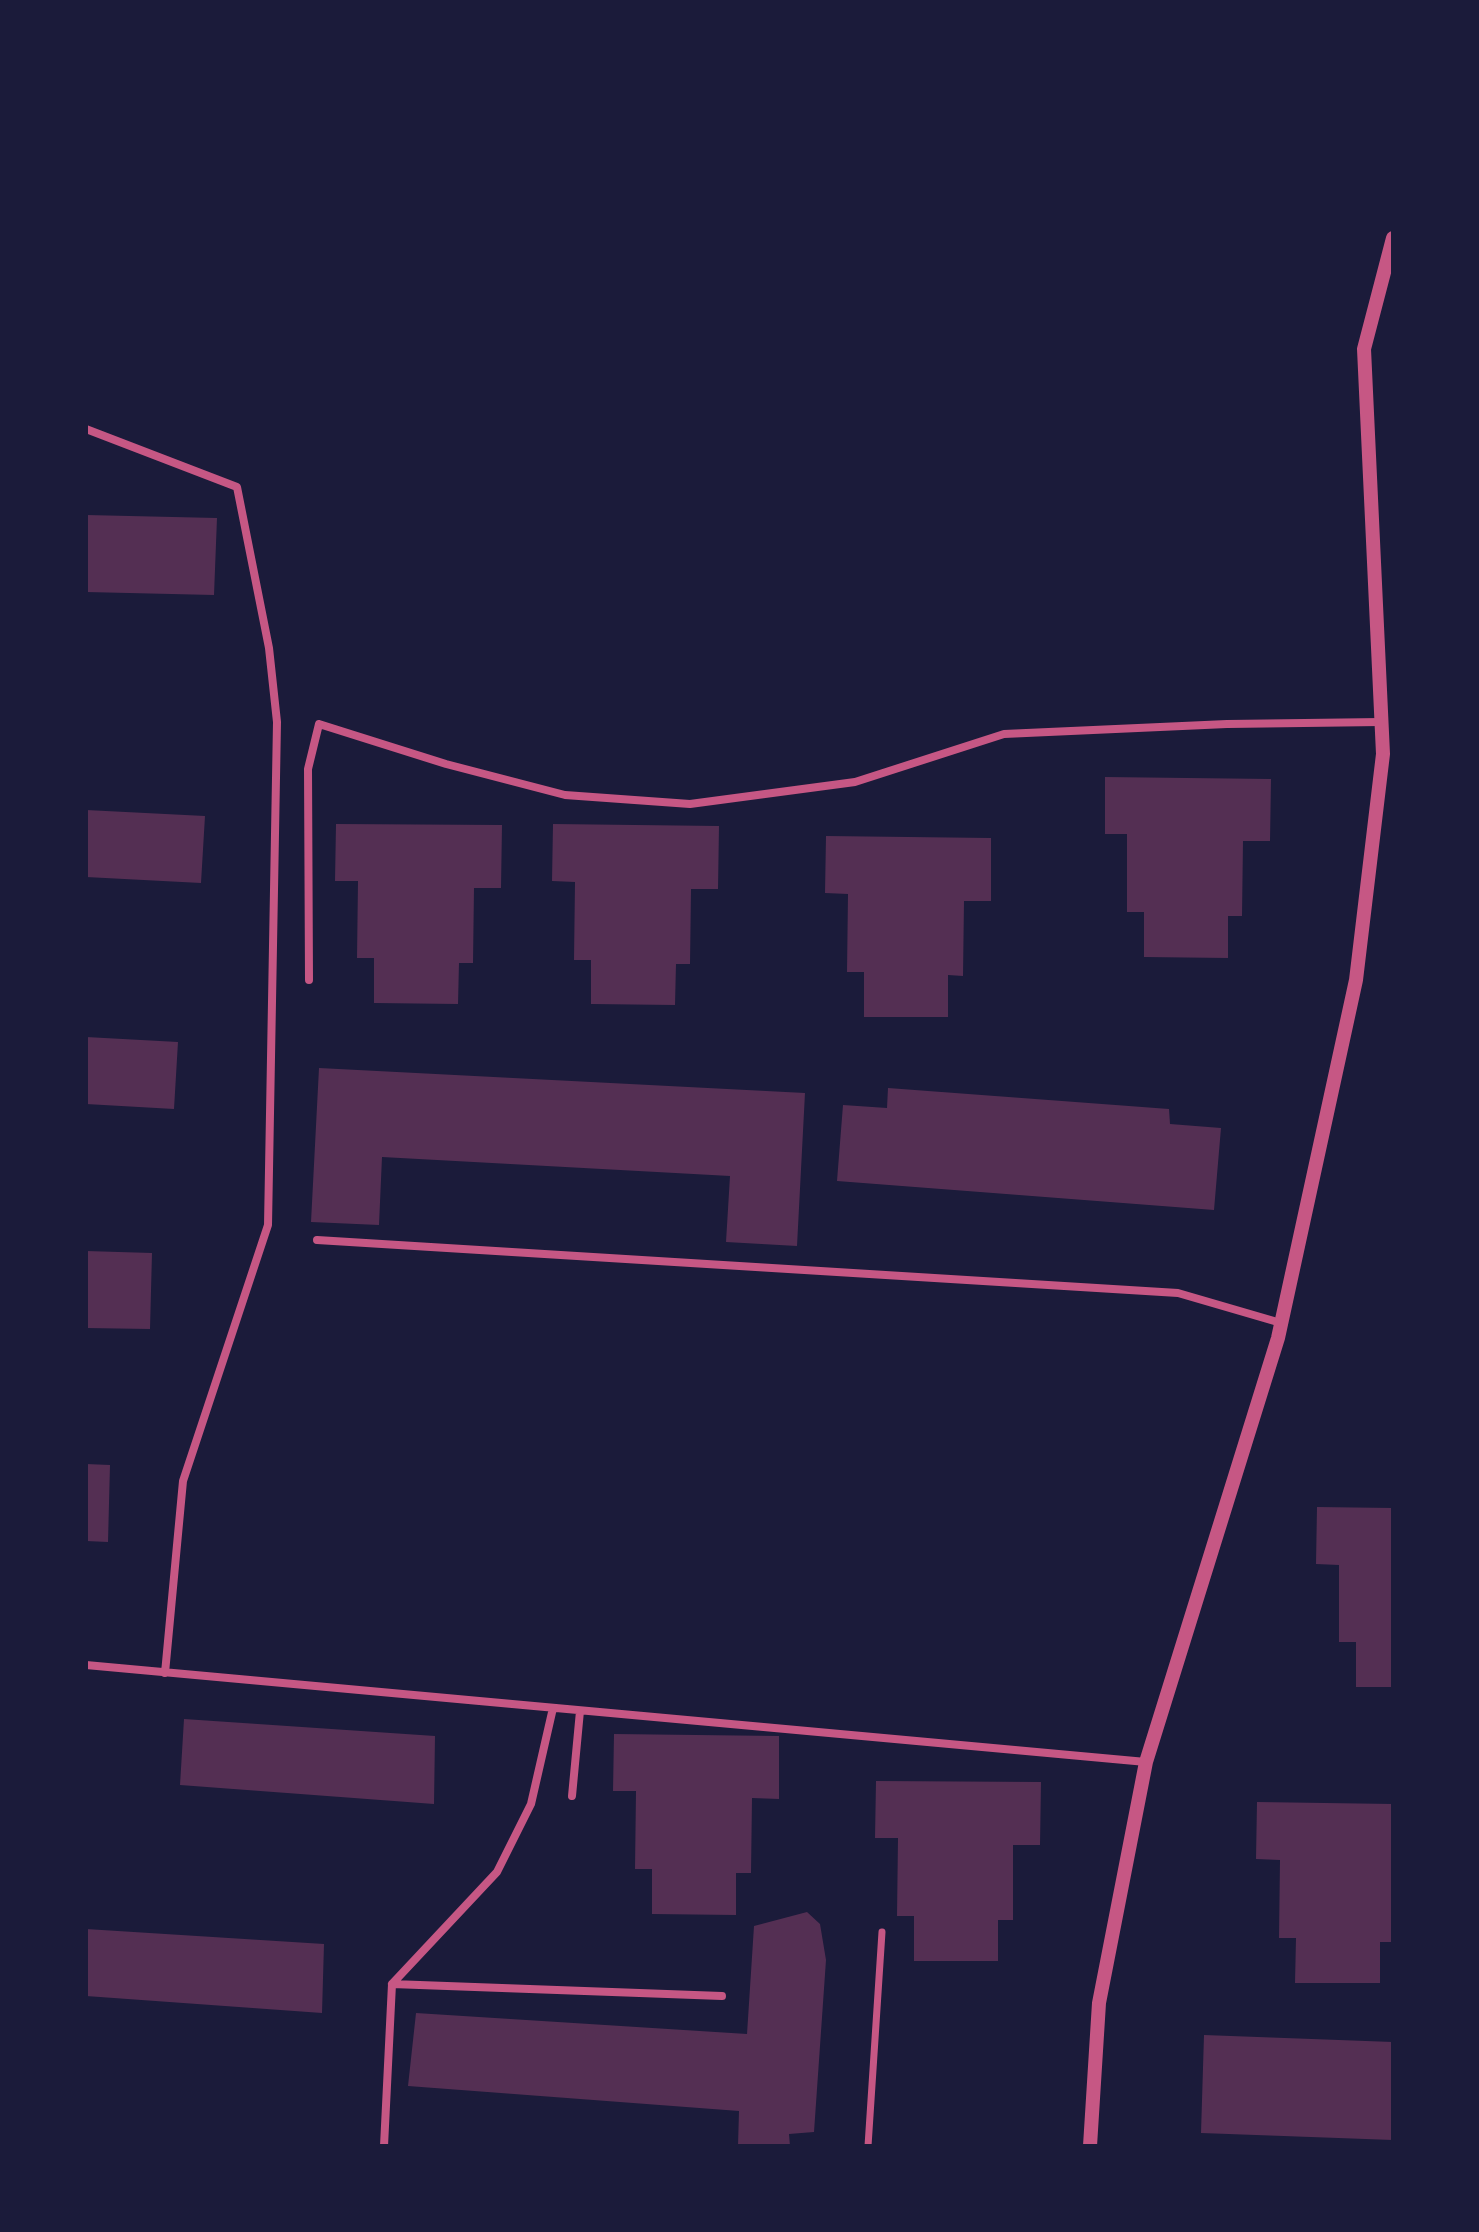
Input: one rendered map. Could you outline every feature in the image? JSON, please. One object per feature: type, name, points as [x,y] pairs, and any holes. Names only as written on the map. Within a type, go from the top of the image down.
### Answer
[{"type":"street","points":[[1090,2146],[1099,2003],[1146,1762],[1281,1323],[1356,980],[1383,754],[1364,349],[1393,238]]},
{"type":"street","points":[[86,429],[237,487],[269,648],[277,722],[268,1225],[183,1481],[165,1673]]},
{"type":"street","points":[[309,980],[308,769],[319,724],[446,764],[565,795],[690,804],[855,782],[1004,734],[1227,724],[1381,722]]},
{"type":"street","points":[[317,1240],[1178,1293],[1281,1323]]},
{"type":"street","points":[[86,1665],[1146,1762]]},
{"type":"street","points":[[384,2146],[392,1984],[497,1872],[531,1804],[553,1708]]},
{"type":"street","points":[[572,1796],[580,1711]]},
{"type":"street","points":[[868,2146],[882,1932]]},
{"type":"street","points":[[392,1984],[722,1996]]},
{"type":"building","points":[[86,515],[217,518],[214,595],[86,592]]},
{"type":"building","points":[[1105,777],[1271,779],[1270,841],[1243,841],[1242,916],[1228,916],[1228,958],[1144,957],[1144,912],[1127,912],[1127,834],[1105,834]]},
{"type":"building","points":[[86,810],[205,816],[201,883],[86,877]]},
{"type":"building","points":[[336,824],[502,825],[501,888],[474,888],[473,963],[459,963],[458,1004],[374,1003],[374,958],[357,958],[358,881],[335,881]]},
{"type":"building","points":[[553,824],[719,826],[718,889],[691,889],[690,964],[676,964],[675,1005],[591,1004],[591,960],[574,960],[575,882],[552,881]]},
{"type":"building","points":[[826,836],[991,838],[991,901],[964,901],[963,976],[948,975],[948,1017],[864,1017],[864,972],[847,972],[848,894],[825,893]]},
{"type":"building","points":[[86,1037],[178,1042],[174,1109],[86,1104]]},
{"type":"building","points":[[319,1068],[805,1093],[797,1246],[726,1242],[730,1176],[382,1157],[379,1225],[311,1222]]},
{"type":"building","points":[[888,1088],[1169,1109],[1170,1124],[1221,1128],[1214,1210],[837,1181],[843,1105],[887,1108]]},
{"type":"building","points":[[86,1251],[152,1253],[150,1329],[86,1328]]},
{"type":"building","points":[[86,1464],[110,1465],[108,1542],[86,1541]]},
{"type":"building","points":[[1317,1507],[1393,1508],[1393,1687],[1356,1687],[1356,1642],[1339,1642],[1339,1565],[1316,1564]]},
{"type":"building","points":[[184,1719],[435,1736],[434,1804],[180,1785]]},
{"type":"building","points":[[614,1734],[779,1736],[779,1799],[752,1798],[751,1873],[736,1873],[736,1915],[652,1914],[652,1869],[635,1869],[636,1791],[613,1791]]},
{"type":"building","points":[[876,1781],[1041,1782],[1040,1845],[1013,1845],[1013,1920],[998,1920],[998,1961],[914,1961],[914,1916],[897,1916],[898,1838],[875,1838]]},
{"type":"building","points":[[1257,1802],[1393,1804],[1393,1942],[1380,1942],[1380,1983],[1295,1983],[1296,1938],[1279,1938],[1280,1860],[1256,1859]]},
{"type":"building","points":[[807,1912],[820,1924],[826,1960],[814,2132],[789,2134],[790,2146],[738,2146],[739,2111],[408,2086],[416,2013],[747,2034],[754,1926]]},
{"type":"building","points":[[86,1929],[324,1944],[322,2013],[86,1996]]},
{"type":"building","points":[[1204,2035],[1393,2042],[1393,2140],[1201,2133]]}]
